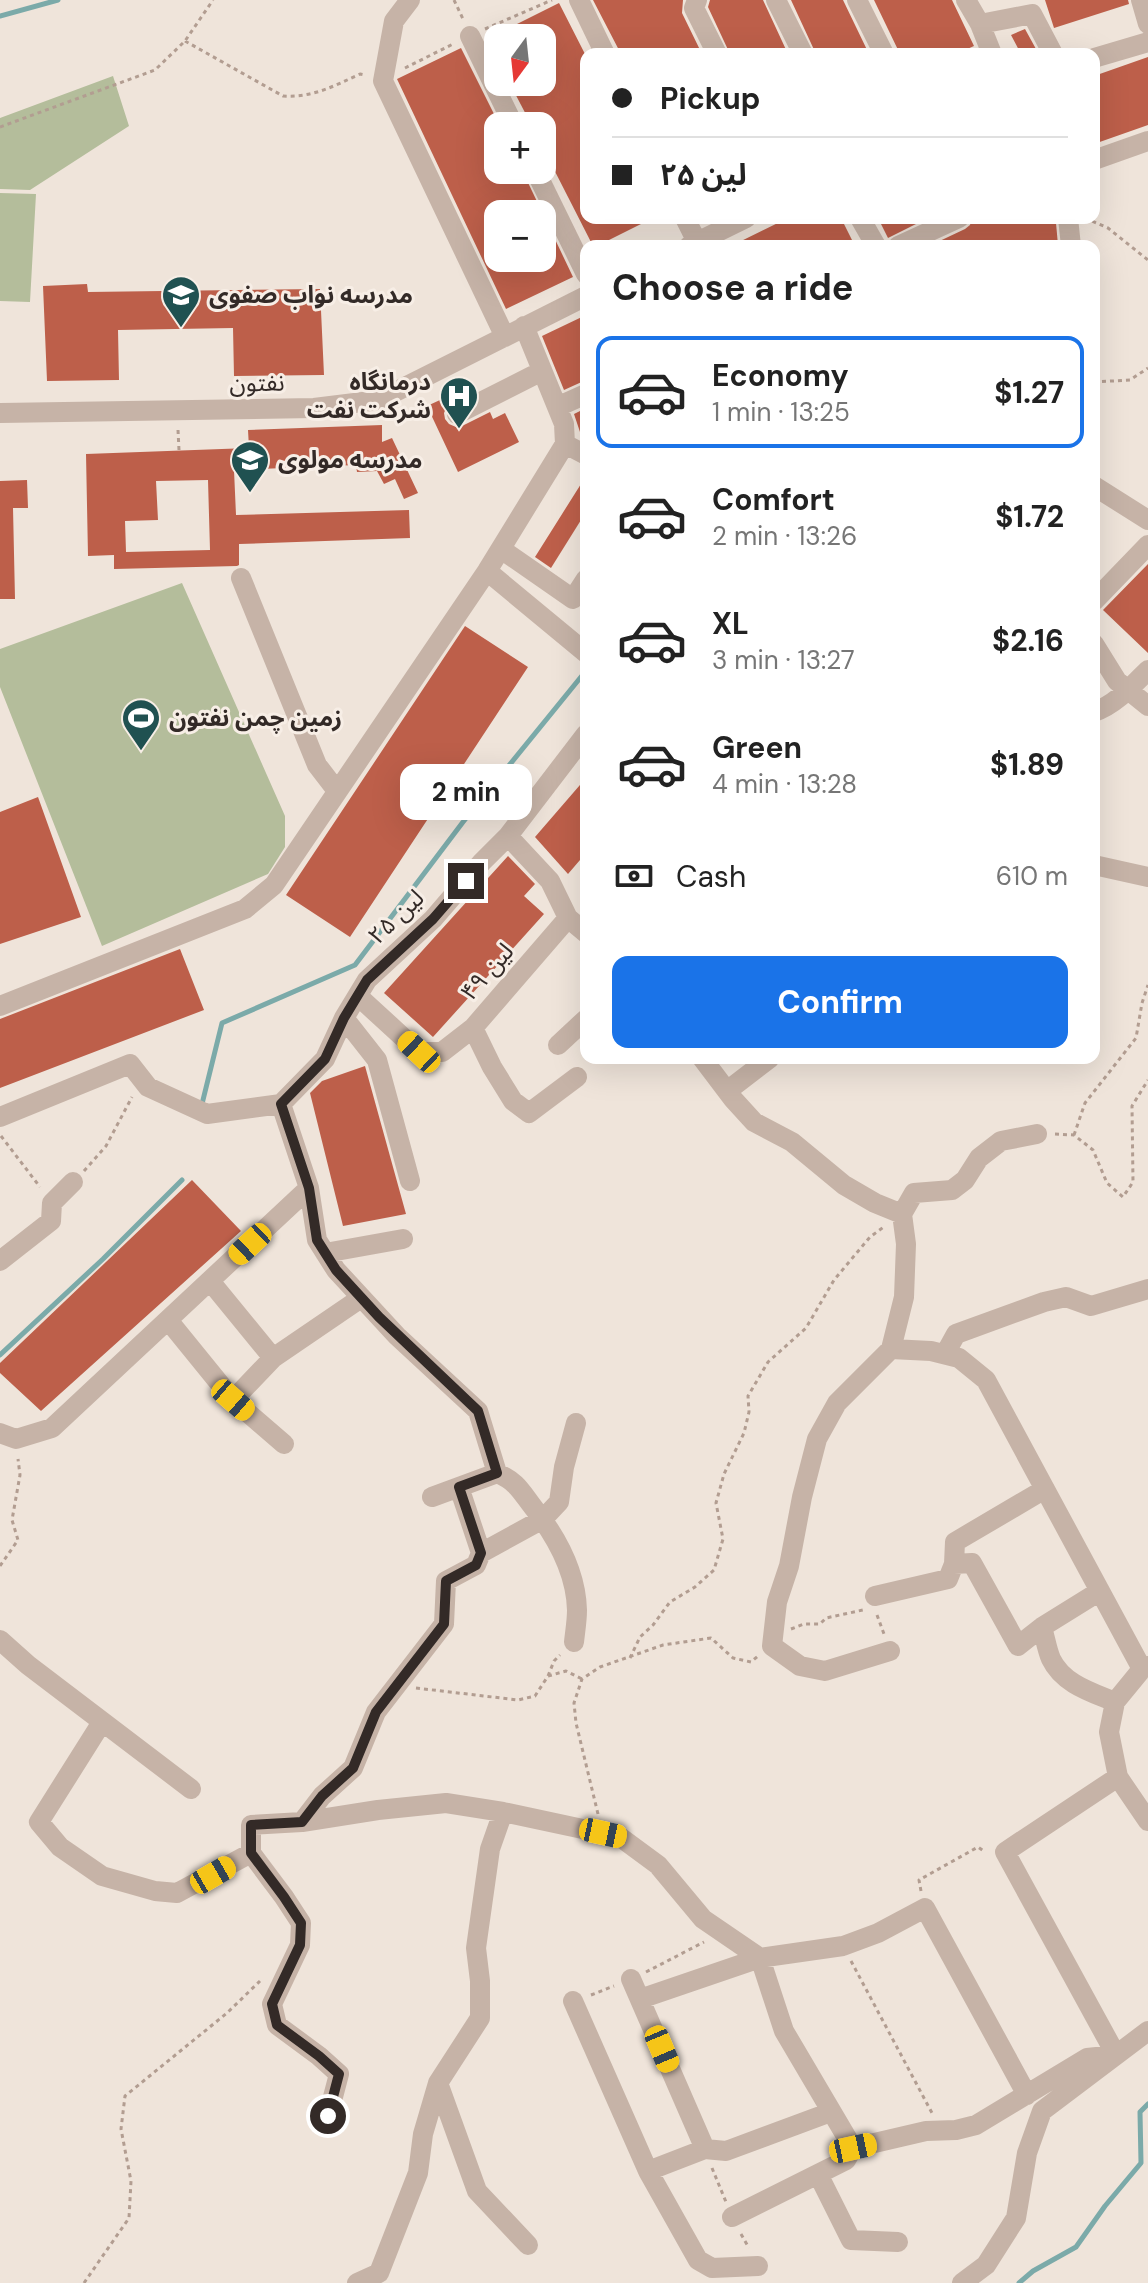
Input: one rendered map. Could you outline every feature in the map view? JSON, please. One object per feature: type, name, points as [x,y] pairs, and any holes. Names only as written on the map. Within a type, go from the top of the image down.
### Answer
[{"type":"street","points":[[410,0],[394,21],[383,81],[505,337]]},
{"type":"street","points":[[579,0],[602,48]]},
{"type":"street","points":[[697,0],[694,8],[714,48]]},
{"type":"street","points":[[776,0],[800,48]]},
{"type":"street","points":[[857,0],[881,48]]},
{"type":"street","points":[[966,0],[990,48]]},
{"type":"street","points":[[1141,0],[1148,24]]},
{"type":"street","points":[[980,24],[1032,14],[1050,48]]},
{"type":"street","points":[[470,36],[507,112]]},
{"type":"street","points":[[1100,56],[1148,42]]},
{"type":"street","points":[[1100,158],[1148,141]]},
{"type":"street","points":[[542,184],[580,262]]},
{"type":"street","points":[[701,240],[734,224]]},
{"type":"street","points":[[911,240],[946,224]]},
{"type":"street","name":"نفتون","points":[[0,413],[314,408],[379,400],[580,299]]},
{"type":"street","points":[[0,1006],[245,909],[274,885],[487,571],[565,444],[564,424],[524,326]]},
{"type":"street","points":[[457,414],[542,371]]},
{"type":"street","points":[[557,407],[580,397]]},
{"type":"street","points":[[565,444],[580,452]]},
{"type":"street","points":[[1100,490],[1148,520]]},
{"type":"street","points":[[1100,595],[1148,545]]},
{"type":"street","points":[[501,549],[573,599],[580,588]]},
{"type":"street","points":[[487,571],[580,648]]},
{"type":"street","points":[[241,578],[317,765],[337,791]]},
{"type":"street","points":[[1100,654],[1117,681],[1148,706]]},
{"type":"street","points":[[1100,710],[1128,690],[1148,670]]},
{"type":"street","name":"لین ۲۵","points":[[281,1104],[325,1059],[344,1018],[367,980],[433,919],[508,836],[580,742]]},
{"type":"street","points":[[508,836],[550,881],[568,918],[580,928]]},
{"type":"street","points":[[1100,866],[1148,877]]},
{"type":"street","name":"لین ۴۹","points":[[358,996],[419,1052],[442,1052],[473,1028],[568,918]]},
{"type":"street","points":[[344,1018],[377,1060],[410,1181]]},
{"type":"street","points":[[558,1045],[580,1025]]},
{"type":"street","points":[[473,1028],[513,1101],[529,1113],[577,1077]]},
{"type":"street","points":[[0,1117],[130,1064],[148,1087],[207,1114],[281,1104],[309,1188],[317,1240],[336,1270],[361,1298],[478,1411],[497,1473]]},
{"type":"street","points":[[707,1064],[754,1122],[792,1142],[844,1185],[902,1214]]},
{"type":"street","points":[[727,1091],[762,1064]]},
{"type":"street","points":[[890,1651],[825,1671],[800,1666],[772,1646],[777,1602],[789,1566],[817,1439],[837,1403],[891,1349],[904,1297],[906,1244],[902,1214],[914,1193],[952,1190],[965,1180],[979,1158],[1001,1141],[1037,1134]]},
{"type":"street","points":[[0,1261],[51,1221],[52,1203],[73,1182]]},
{"type":"street","points":[[8,1436],[52,1428],[309,1188]]},
{"type":"street","points":[[325,1253],[403,1239]]},
{"type":"street","points":[[210,1281],[273,1358]]},
{"type":"street","points":[[945,1354],[956,1334],[1044,1302],[1066,1297],[1091,1306],[1148,1289]]},
{"type":"street","points":[[233,1400],[273,1358],[361,1298]]},
{"type":"street","points":[[168,1320],[233,1400],[284,1444]]},
{"type":"street","points":[[891,1349],[931,1351],[959,1358],[986,1380],[1145,1668],[1115,1702],[1109,1732],[1118,1777],[1144,1808]]},
{"type":"street","points":[[302,1822],[322,1796],[353,1768],[376,1712],[444,1624],[446,1581],[476,1565],[481,1553],[543,1519],[559,1502],[564,1467],[576,1423]]},
{"type":"street","points":[[432,1497],[497,1473],[513,1480],[560,1546],[570,1573],[577,1609],[574,1642]]},
{"type":"street","points":[[459,1487],[481,1553]]},
{"type":"street","points":[[875,1596],[948,1579],[954,1564],[955,1542],[1045,1489]]},
{"type":"street","points":[[954,1564],[972,1563],[1018,1646],[1042,1627],[1100,1591]]},
{"type":"street","points":[[1042,1627],[1051,1659],[1064,1677],[1115,1702]]},
{"type":"street","points":[[0,1640],[191,1789]]},
{"type":"street","points":[[102,1722],[39,1822],[60,1847],[102,1876],[155,1891],[177,1893],[251,1853]]},
{"type":"street","points":[[1116,2055],[1005,1852],[1118,1777]]},
{"type":"street","points":[[328,2116],[339,2074],[277,2025],[272,2004],[300,1945],[301,1923],[251,1853],[251,1825],[302,1822],[446,1803],[620,1837],[658,1865],[703,1919],[760,1958],[784,2031],[853,2148]]},
{"type":"street","points":[[357,2283],[382,2278],[418,2173],[423,2134],[438,2083],[480,2018],[476,1948],[490,1849],[503,1812]]},
{"type":"street","points":[[640,1999],[760,1958],[843,1946],[878,1933],[925,1908],[1027,2095]]},
{"type":"street","points":[[631,1979],[705,2149]]},
{"type":"street","points":[[573,2001],[648,2171],[698,2260],[712,2268],[758,2266]]},
{"type":"street","points":[[962,2283],[986,2265],[1016,2218],[1027,2153],[1042,2111],[1148,2031]]},
{"type":"street","points":[[732,2217],[846,2160],[853,2148],[926,2131],[956,2130],[976,2125],[1087,2058],[1116,2055]]},
{"type":"street","points":[[438,2083],[477,2191],[528,2245]]},
{"type":"street","points":[[648,2171],[705,2149],[726,2151],[831,2112]]},
{"type":"street","points":[[818,2174],[851,2240],[898,2242]]},
{"type":"path","points":[[0,127],[155,70],[185,41],[213,0]]},
{"type":"path","points":[[454,0],[470,36]]},
{"type":"path","points":[[185,41],[283,96],[301,98],[360,74],[383,81],[470,36],[552,0]]},
{"type":"path","points":[[1099,224],[1148,260]]},
{"type":"path","points":[[1100,382],[1130,380],[1148,368]]},
{"type":"path","points":[[1074,1135],[1085,1103],[1136,1038],[1148,985]]},
{"type":"path","points":[[1037,1134],[1074,1135],[1093,1150],[1107,1183],[1123,1197],[1133,1182],[1132,1106],[1148,1080]]},
{"type":"path","points":[[73,1182],[106,1146],[133,1094],[148,1087]]},
{"type":"path","points":[[0,1135],[52,1203]]},
{"type":"path","points":[[630,1658],[640,1637],[670,1602],[695,1587],[714,1570],[723,1539],[716,1503],[724,1474],[744,1433],[749,1412],[748,1396],[768,1362],[806,1328],[834,1280],[870,1237],[902,1214]]},
{"type":"path","points":[[0,1566],[18,1540],[12,1520],[20,1475],[8,1436]]},
{"type":"path","points":[[603,1833],[576,1723],[574,1703],[582,1679],[600,1667],[663,1645],[711,1638],[733,1658],[751,1662],[786,1631],[875,1607],[890,1651]]},
{"type":"path","points":[[396,1685],[518,1700],[535,1696],[554,1661],[574,1642]]},
{"type":"path","points":[[548,1676],[566,1671],[582,1679]]},
{"type":"path","points":[[925,1908],[919,1880],[978,1847],[984,1852],[1005,1852]]},
{"type":"path","points":[[843,1946],[941,2131]]},
{"type":"path","points":[[84,2283],[129,2218],[131,2181],[121,2129],[125,2096],[260,1982]]},
{"type":"green space","points":[[113,76],[129,126],[30,190],[0,189],[0,118]]},
{"type":"green space","points":[[0,193],[36,194],[30,302],[0,301]]},
{"type":"green space","name":"زمین چمن نفتون","points":[[182,583],[285,816],[285,847],[268,874],[102,946],[0,687],[0,649]]},
{"type":"building","points":[[593,0],[683,0],[682,13],[699,48],[618,48]]},
{"type":"building","points":[[710,0],[763,0],[785,48],[727,48],[708,7]]},
{"type":"building","points":[[791,0],[843,0],[866,48],[813,48]]},
{"type":"building","points":[[874,0],[952,0],[974,46],[970,48],[897,48]]},
{"type":"building","points":[[1045,0],[1128,0],[1129,4],[1054,28]]},
{"type":"building","points":[[559,3],[582,48],[580,221],[556,173],[556,112],[525,112],[516,96],[556,96],[556,24],[517,24]]},
{"type":"building","points":[[1025,29],[1035,48],[1018,48],[1011,35]]},
{"type":"building","points":[[461,48],[493,112],[484,112],[484,184],[529,184],[536,200],[484,200],[484,263],[397,79]]},
{"type":"building","points":[[1148,57],[1148,125],[1100,142],[1100,74]]},
{"type":"building","points":[[582,224],[641,224],[609,240],[590,240]]},
{"type":"building","points":[[776,224],[844,224],[852,240],[743,240]]},
{"type":"building","points":[[881,224],[916,224],[888,238]]},
{"type":"building","points":[[1056,224],[1058,240],[942,240],[970,225]]},
{"type":"building","points":[[556,241],[573,277],[506,309],[488,272],[556,272]]},
{"type":"building","name":"مدرسه نواب صفوی","points":[[87,284],[88,292],[320,289],[324,375],[234,376],[233,328],[118,330],[119,380],[47,381],[43,286]]},
{"type":"building","points":[[580,318],[580,383],[564,390],[542,336]]},
{"type":"building","points":[[453,394],[456,400],[447,406],[444,413],[449,424],[462,426],[490,412],[493,419],[505,413],[519,442],[458,472],[427,406]]},
{"type":"building","points":[[580,411],[580,432],[574,414]]},
{"type":"building","points":[[382,425],[382,442],[392,438],[418,493],[404,499],[395,479],[384,484],[377,471],[357,472],[356,465],[234,470],[236,515],[409,510],[410,538],[239,544],[237,566],[114,569],[114,555],[88,556],[86,454],[249,448],[248,430]],"holes":[[[208,480],[210,550],[126,552],[125,521],[158,520],[156,481]]]},
{"type":"building","points":[[27,480],[28,508],[13,508],[15,599],[0,599],[0,481]]},
{"type":"building","points":[[580,486],[580,522],[551,568],[535,557]]},
{"type":"building","points":[[1148,564],[1148,653],[1103,610]]},
{"type":"building","points":[[465,626],[528,667],[350,937],[286,895]]},
{"type":"building","points":[[580,785],[580,860],[568,874],[535,837]]},
{"type":"building","points":[[38,797],[81,917],[0,944],[0,812]]},
{"type":"building","points":[[508,856],[535,884],[524,896],[544,914],[433,1037],[384,993]]},
{"type":"building","points":[[180,949],[204,1010],[0,1088],[0,1019]]},
{"type":"building","points":[[365,1066],[406,1214],[343,1226],[310,1093],[322,1081]]},
{"type":"building","points":[[192,1180],[241,1231],[41,1411],[0,1373],[0,1363]]},
{"type":"waterway","points":[[0,16],[58,0]]},
{"type":"waterway","points":[[202,1104],[222,1023],[355,965],[463,822],[580,678]]},
{"type":"waterway","points":[[0,1355],[182,1180]]},
{"type":"waterway","points":[[1019,2283],[1033,2271],[1076,2247],[1141,2163],[1140,2112],[1148,2104]]},
{"type":"place","name":"مدرسه نواب صفوی","points":[[181,329]]},
{"type":"place","name":"درمانگاه شرکت نفت","points":[[459,430]]},
{"type":"place","name":"مدرسه مولوی","points":[[250,494]]},
{"type":"place","name":"زمین چمن نفتون","points":[[141,752]]},
{"type":"route","points":[[328,2116],[339,2074],[277,2025],[272,2004],[300,1945],[301,1923],[251,1853],[251,1825],[302,1822],[322,1796],[353,1768],[376,1712],[444,1624],[446,1581],[476,1565],[481,1553],[459,1487],[497,1473],[478,1411],[379,1317],[336,1270],[317,1240],[309,1188],[281,1104],[325,1059],[344,1018],[367,980],[433,919],[466,881]]}]
